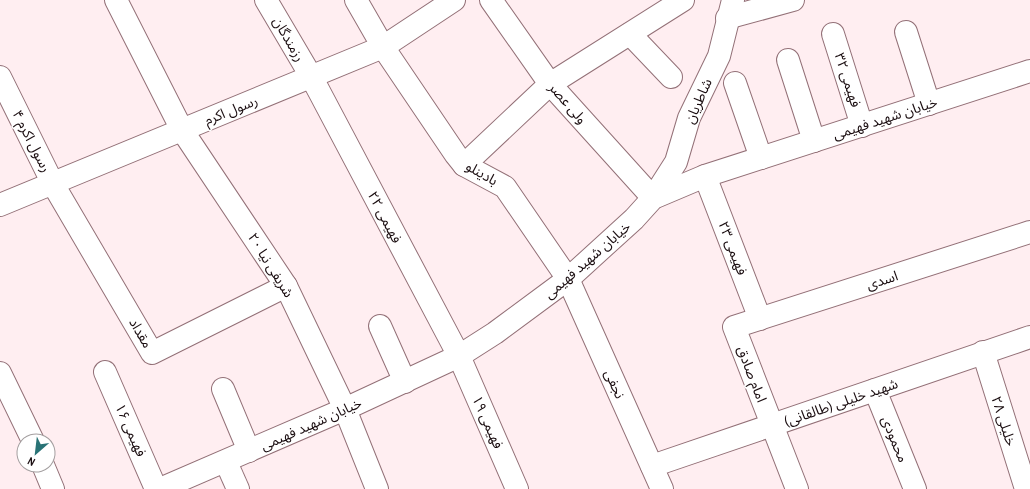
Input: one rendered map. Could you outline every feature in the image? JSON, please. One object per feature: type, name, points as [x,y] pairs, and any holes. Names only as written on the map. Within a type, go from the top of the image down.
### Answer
[{"type":"street","name":"۲۰ شریفی نیا","points":[[116,0],[182,130],[286,286],[345,410],[376,489]]},
{"type":"street","name":"رزمندگان","points":[[266,0],[312,78]]},
{"type":"street","name":"بادینلو","points":[[356,0],[383,47],[464,165],[506,187],[568,279]]},
{"type":"street","name":"رسول اکرم","points":[[0,205],[312,78],[383,47],[454,0]]},
{"type":"street","name":"ولی عصر","points":[[491,0],[550,84],[653,198]]},
{"type":"street","points":[[464,165],[550,84],[630,34],[659,7],[683,0]]},
{"type":"street","points":[[730,9],[793,0]]},
{"type":"street","name":"شاطریان","points":[[653,198],[676,162],[689,118],[719,56],[730,9]]},
{"type":"street","points":[[906,32],[929,104]]},
{"type":"street","points":[[630,34],[671,77]]},
{"type":"street","name":"فهیمی ۳۲","points":[[833,34],[862,126]]},
{"type":"street","points":[[788,60],[814,141]]},
{"type":"street","name":"خیابان شهید فهیمی","points":[[160,489],[345,410],[459,356],[494,333],[568,279],[634,219],[653,198],[705,176],[1030,71]]},
{"type":"street","name":"رسول اکرم ۴","points":[[0,77],[54,184]]},
{"type":"street","name":"فهیمی ۲۲","points":[[312,78],[459,356]]},
{"type":"street","points":[[735,83],[761,158]]},
{"type":"street","name":"فهیمی ۲۳","points":[[705,176],[760,319]]},
{"type":"street","name":"مقداد","points":[[54,184],[152,353],[286,286]]},
{"type":"street","name":"اسدی","points":[[734,327],[1030,232]]},
{"type":"street","name":"نجفی","points":[[568,279],[662,489]]},
{"type":"street","points":[[380,326],[405,382]]},
{"type":"street","name":"امام صادق","points":[[734,327],[797,489]]},
{"type":"street","name":"شهید خلیلی (طالقانی)","points":[[652,466],[1030,337]]},
{"type":"street","name":"خلیلی ۲۸","points":[[983,352],[1026,489]]},
{"type":"street","name":"فهیمی ۱۹","points":[[459,356],[517,489]]},
{"type":"street","name":"فهیمی ۱۶","points":[[105,372],[156,489]]},
{"type":"street","points":[[0,373],[29,433]]},
{"type":"street","points":[[222,389],[249,452]]},
{"type":"street","name":"محمودی","points":[[876,390],[915,489]]},
{"type":"street","points":[[226,462],[238,489]]},
{"type":"street","points":[[46,473],[53,489]]}]
